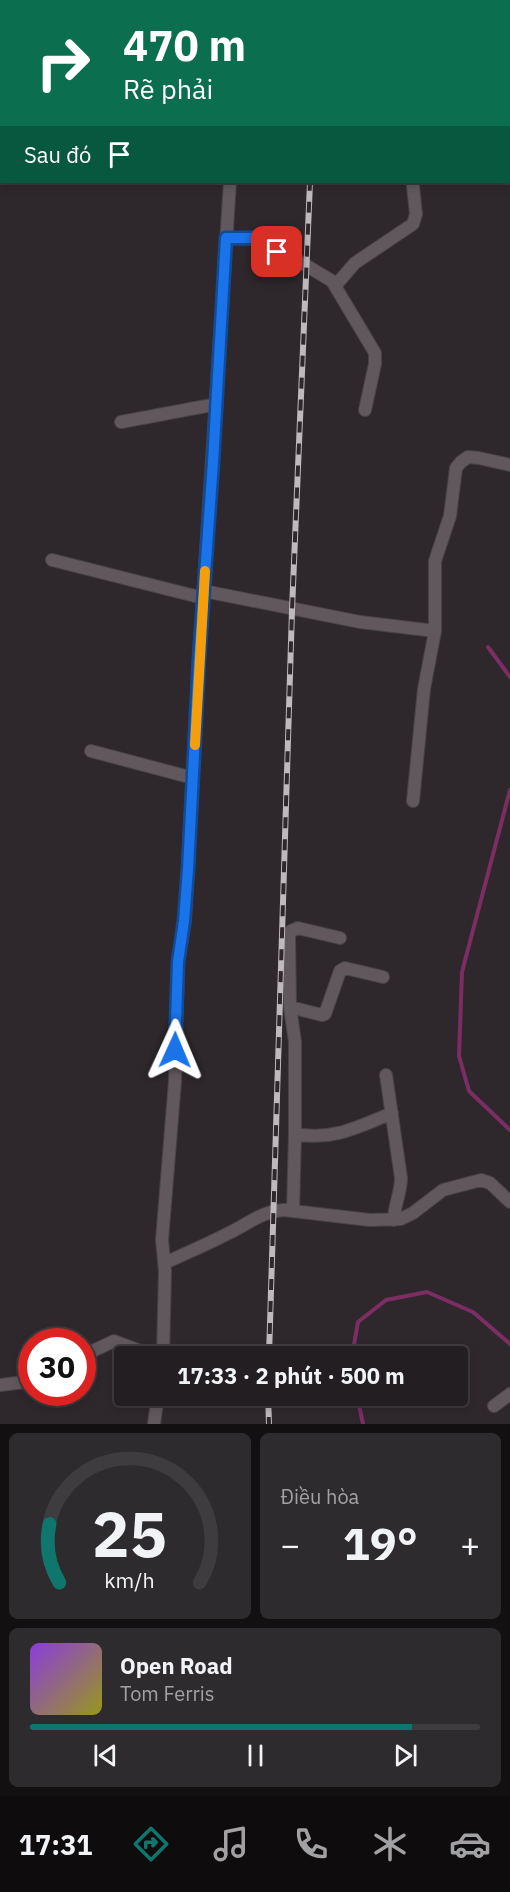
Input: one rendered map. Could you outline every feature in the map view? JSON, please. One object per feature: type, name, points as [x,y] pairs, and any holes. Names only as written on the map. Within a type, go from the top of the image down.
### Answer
[{"type":"street","points":[[163,1346],[165,1263],[162,1240],[175,1081],[178,962],[184,921],[230,183]]},
{"type":"street","points":[[335,286],[355,263],[413,224],[416,214],[413,186]]},
{"type":"street","points":[[226,238],[260,239],[271,250],[292,257],[326,276],[335,286],[375,353],[375,364],[365,410]]},
{"type":"street","points":[[121,422],[217,404]]},
{"type":"street","points":[[413,801],[426,670],[435,632],[435,561],[450,516],[456,468],[468,457],[510,465]]},
{"type":"street","points":[[52,560],[204,595],[360,622],[435,632]]},
{"type":"street","points":[[91,751],[193,778]]},
{"type":"street","points":[[293,1211],[295,1042],[290,1008],[289,936],[291,931],[298,928],[340,938]]},
{"type":"street","points":[[290,1008],[322,1016],[325,1014],[340,971],[345,968],[383,976]]},
{"type":"street","points":[[387,1075],[401,1190],[394,1212],[394,1220]]},
{"type":"street","points":[[295,1134],[323,1136],[342,1134],[392,1113]]},
{"type":"street","points":[[165,1263],[234,1231],[266,1212],[284,1210],[370,1220],[401,1219],[413,1214],[450,1187],[481,1180],[490,1183],[510,1202]]},
{"type":"street","points":[[96,1349],[114,1341],[127,1346]]},
{"type":"street","points":[[0,1385],[18,1383]]},
{"type":"street","points":[[494,1406],[510,1394]]},
{"type":"street","points":[[154,1424],[156,1406]]},
{"type":"waterway","points":[[488,647],[510,677]]},
{"type":"waterway","points":[[510,790],[462,972],[459,1056],[469,1091],[510,1130]]},
{"type":"waterway","points":[[354,1346],[358,1322],[386,1300],[427,1292],[473,1312],[510,1344]]},
{"type":"waterway","points":[[359,1406],[363,1424]]},
{"type":"railway","points":[[269,1346],[292,610],[310,183]]},
{"type":"railway","points":[[268,1406],[269,1424]]},
{"type":"slow traffic","points":[[195,745],[205,571]]},
{"type":"route","points":[[175,1050],[178,962],[188,869],[226,238],[257,238],[271,250],[277,252]]}]
